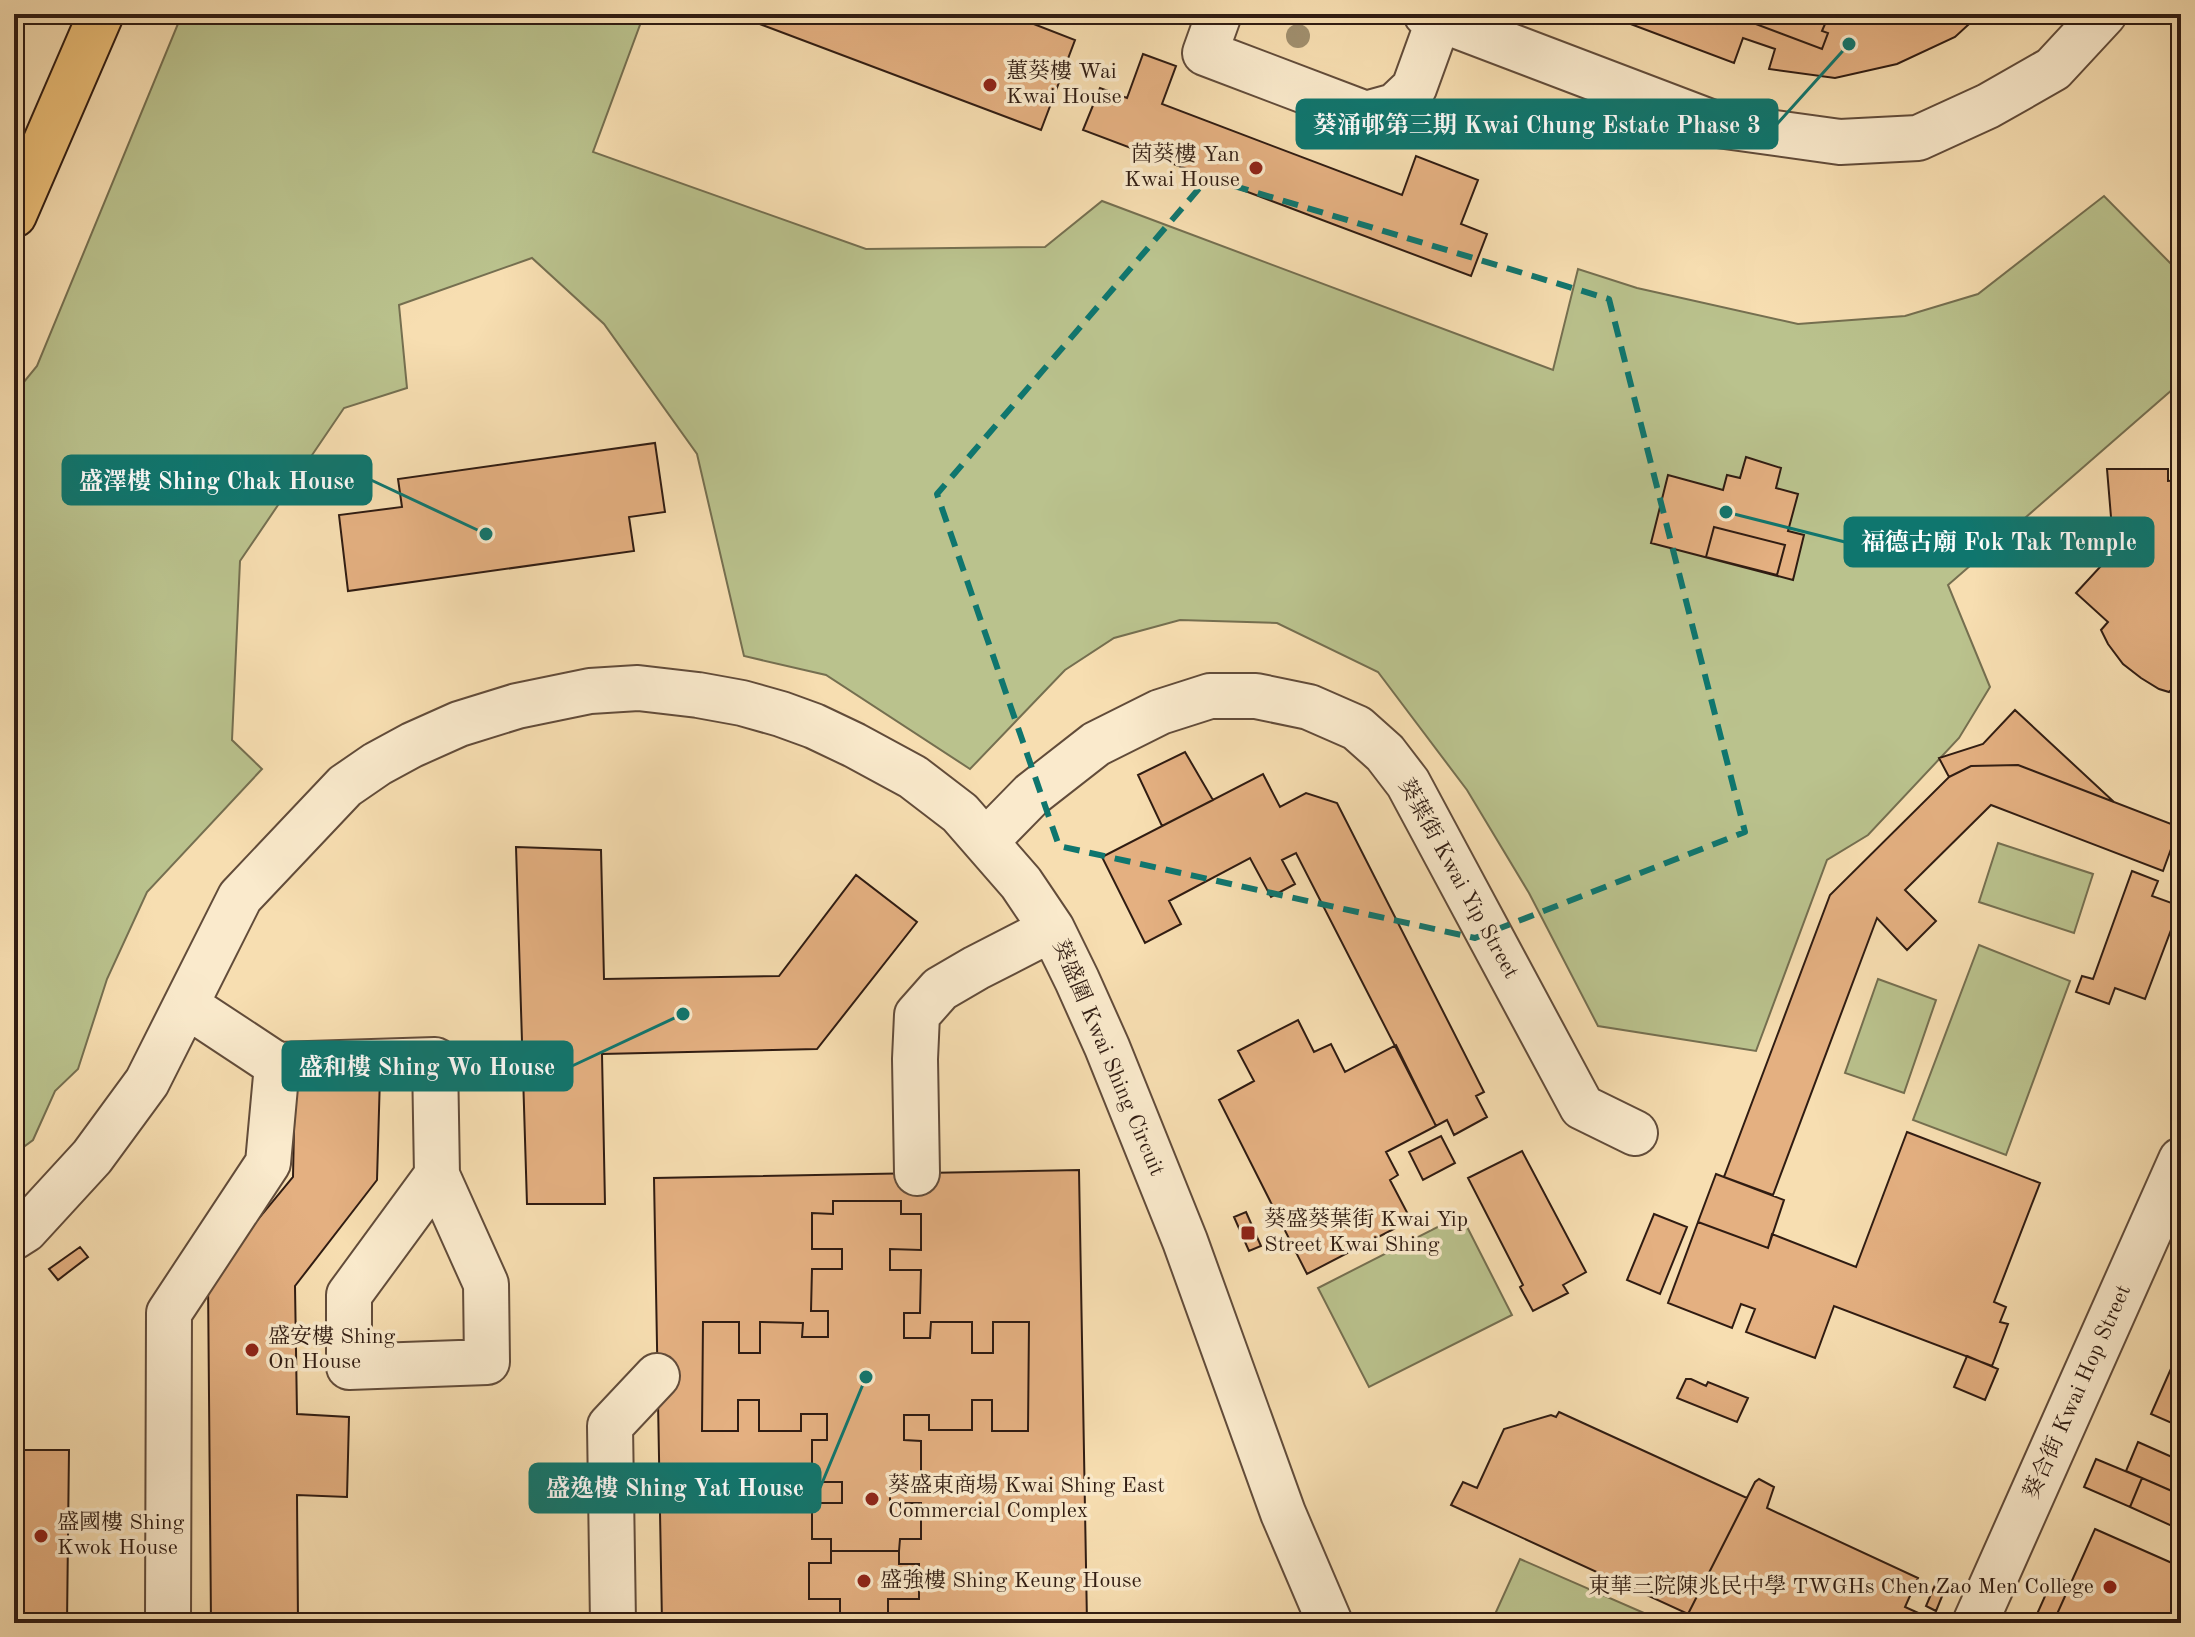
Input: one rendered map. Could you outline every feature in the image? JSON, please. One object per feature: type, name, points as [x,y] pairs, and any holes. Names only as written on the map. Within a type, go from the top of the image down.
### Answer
[{"type":"main road","points":[[14,215],[101,14]]},
{"type":"street","points":[[1219,14],[1205,53],[1366,114],[1395,106],[1414,88],[1432,16],[1718,125],[1840,142],[1918,138],[1988,106],[2053,69],[2104,14]]},
{"type":"street","name":"葵盛圍 Kwai Shing Circuit","points":[[14,1237],[25,1230],[101,1145],[147,1082],[240,897],[345,786],[377,764],[459,724],[517,706],[590,691],[638,688],[698,695],[781,714],[840,738],[913,777],[960,813],[1021,883],[1052,929],[1107,1047],[1180,1227],[1283,1513],[1330,1623]]},
{"type":"street","name":"葵葉街 Kwai Yip Street","points":[[986,841],[1032,794],[1096,744],[1160,712],[1210,696],[1256,696],[1309,707],[1357,728],[1385,753],[1408,783],[1582,1107],[1635,1133]]},
{"type":"street","points":[[917,1173],[917,1015],[940,989],[1052,929]]},
{"type":"street","points":[[186,1005],[277,1065],[435,1060],[437,1175],[486,1284],[487,1362],[349,1367],[349,1295],[437,1175]]},
{"type":"street","points":[[168,1623],[169,1313],[268,1163],[277,1065]]},
{"type":"street","name":"葵合街 Kwai Hop Street","points":[[1975,1623],[2181,1160]]},
{"type":"street","points":[[613,1623],[610,1426],[657,1376]]},
{"type":"highlighted area","points":[[1208,178],[1609,299],[1745,832],[1475,938],[1059,846],[937,494]]},
{"type":"green space","points":[[182,14],[644,14],[593,152],[866,249],[1045,247],[1102,201],[1553,370],[1578,269],[1637,288],[1798,324],[1905,316],[1978,294],[2104,196],[2181,274],[2181,382],[1948,585],[1990,687],[1959,738],[1868,835],[1827,860],[1756,1051],[1598,1026],[1529,893],[1467,790],[1378,672],[1277,623],[1180,620],[1114,638],[1065,670],[970,769],[826,675],[744,656],[697,454],[604,324],[532,258],[399,305],[407,388],[344,408],[240,561],[232,740],[262,769],[147,892],[107,979],[78,1069],[55,1091],[33,1140],[14,1154],[14,394],[37,366]]},
{"type":"green space","points":[[1998,843],[2093,874],[2074,933],[1979,902]]},
{"type":"green space","points":[[1979,945],[2070,981],[2006,1155],[1913,1120]]},
{"type":"green space","points":[[1878,979],[1936,1000],[1904,1093],[1845,1073]]},
{"type":"green space","points":[[1461,1215],[1512,1315],[1369,1387],[1318,1288]]},
{"type":"green space","points":[[1520,1559],[1667,1623],[1491,1623]]},
{"type":"building","name":"蕙葵樓 Wai Kwai House","points":[[733,14],[1008,14],[1075,40],[1041,130]]},
{"type":"building","points":[[1604,14],[1980,14],[1955,37],[1897,64],[1835,78],[1769,69],[1775,49],[1743,38],[1734,63]]},
{"type":"building","points":[[1738,14],[1811,14],[1809,18],[1825,24],[1822,31],[1828,33],[1822,49],[1737,17]]},
{"type":"building","name":"茵葵樓 Yan Kwai House","points":[[1143,54],[1176,66],[1162,104],[1402,195],[1416,156],[1478,180],[1461,224],[1487,234],[1471,276],[1083,130],[1100,88],[1127,98]]},
{"type":"building","points":[[655,443],[665,512],[629,517],[634,551],[348,591],[339,515],[402,507],[398,479]]},
{"type":"building","points":[[1746,457],[1781,468],[1776,488],[1798,494],[1788,531],[1804,535],[1793,580],[1651,543],[1668,475],[1723,490],[1727,475],[1740,478]]},
{"type":"building","points":[[2107,469],[2168,469],[2168,481],[2181,480],[2181,689],[2176,685],[2169,692],[2159,689],[2123,664],[2101,630],[2108,622],[2076,593],[2125,540],[2124,528],[2112,529]]},
{"type":"building","points":[[1714,527],[1785,545],[1777,575],[1706,557]]},
{"type":"building","points":[[2015,710],[2114,802],[2018,765],[1971,766],[1949,777],[1939,758],[1983,744]]},
{"type":"building","points":[[1185,752],[1213,800],[1162,826],[1138,775]]},
{"type":"building","points":[[2018,765],[2179,827],[2163,871],[1991,805],[1905,890],[1936,921],[1907,950],[1877,918],[1773,1195],[1724,1177],[1830,895],[1949,777],[1971,766]]},
{"type":"building","points":[[1263,774],[1280,807],[1306,793],[1337,803],[1484,1092],[1476,1096],[1487,1117],[1454,1135],[1447,1120],[1436,1126],[1296,853],[1282,860],[1295,884],[1271,897],[1250,858],[1169,901],[1181,924],[1145,943],[1102,857]]},
{"type":"building","points":[[516,847],[601,850],[604,979],[779,976],[856,875],[917,922],[817,1049],[602,1054],[605,1204],[527,1204]]},
{"type":"building","points":[[2132,871],[2158,881],[2152,896],[2180,906],[2145,999],[2115,988],[2109,1004],[2076,992],[2082,976],[2093,979]]},
{"type":"building","points":[[1298,1020],[1314,1052],[1331,1044],[1345,1072],[1396,1045],[1436,1126],[1386,1152],[1398,1175],[1390,1180],[1411,1220],[1307,1274],[1219,1100],[1254,1081],[1238,1051]]},
{"type":"building","name":"盛安樓 Shing On House","points":[[380,1076],[377,1180],[295,1286],[297,1414],[349,1417],[347,1497],[297,1495],[298,1623],[211,1623],[208,1280],[293,1177],[295,1080]]},
{"type":"building","points":[[1907,1132],[2040,1183],[1994,1302],[2006,1307],[2000,1322],[2008,1324],[1992,1366],[1834,1306],[1815,1358],[1746,1332],[1755,1309],[1741,1304],[1732,1328],[1668,1303],[1698,1222],[1768,1248],[1772,1234],[1856,1267]]},
{"type":"building","points":[[1441,1136],[1455,1163],[1423,1180],[1409,1152]]},
{"type":"building","points":[[1522,1151],[1586,1272],[1563,1285],[1568,1293],[1533,1311],[1520,1287],[1523,1285],[1468,1178]]},
{"type":"building","name":"葵盛東商場 Kwai Shing East Commercial Complex","points":[[1079,1170],[1087,1623],[662,1623],[654,1178]]},
{"type":"building","points":[[1716,1174],[1784,1200],[1768,1248],[1698,1222]]},
{"type":"building","points":[[833,1201],[901,1201],[901,1214],[921,1214],[921,1250],[890,1249],[890,1270],[921,1270],[920,1313],[904,1313],[904,1338],[930,1338],[931,1322],[972,1322],[972,1353],[993,1353],[993,1322],[1029,1322],[1028,1431],[992,1431],[992,1400],[972,1400],[972,1430],[929,1430],[929,1415],[904,1415],[904,1440],[921,1441],[921,1483],[890,1483],[890,1503],[921,1503],[921,1539],[900,1539],[899,1551],[831,1551],[831,1539],[812,1539],[812,1503],[842,1503],[842,1482],[812,1482],[812,1440],[827,1440],[827,1414],[801,1414],[801,1431],[759,1431],[759,1400],[738,1400],[738,1431],[702,1431],[703,1322],[739,1322],[739,1353],[760,1353],[760,1322],[803,1323],[802,1337],[828,1337],[828,1311],[811,1311],[812,1269],[842,1269],[842,1249],[812,1249],[812,1213],[833,1214]]},
{"type":"building","points":[[1246,1212],[1261,1246],[1249,1251],[1234,1217]]},
{"type":"building","points":[[1654,1214],[1687,1227],[1660,1294],[1627,1280]]},
{"type":"building","points":[[80,1247],[88,1257],[58,1280],[49,1269]]},
{"type":"building","points":[[2181,1346],[2181,1427],[2151,1414]]},
{"type":"building","points":[[1967,1356],[1998,1369],[1985,1400],[1954,1387]]},
{"type":"building","points":[[1686,1379],[1706,1386],[1708,1382],[1748,1398],[1737,1422],[1677,1398]]},
{"type":"building","points":[[1559,1412],[1747,1498],[1688,1614],[1451,1505],[1463,1482],[1477,1488],[1504,1429],[1551,1415],[1556,1417]]},
{"type":"building","points":[[2138,1442],[2181,1461],[2181,1495],[2126,1471]]},
{"type":"building","name":"盛國樓 Shing Kwok House","points":[[14,1450],[69,1450],[67,1623],[14,1623]]},
{"type":"building","points":[[2096,1459],[2142,1478],[2130,1507],[2084,1487]]},
{"type":"building","points":[[2142,1478],[2181,1495],[2181,1530],[2130,1507]]},
{"type":"building","points":[[1759,1479],[1774,1487],[1767,1508],[1918,1578],[1905,1607],[1936,1623],[1707,1623],[1688,1614]]},
{"type":"building","points":[[2095,1529],[2181,1567],[2181,1623],[2053,1623]]},
{"type":"building","name":"盛強樓 Shing Keung House","points":[[831,1551],[899,1551],[899,1564],[919,1564],[919,1599],[888,1599],[888,1620],[919,1620],[919,1623],[809,1623],[809,1620],[840,1620],[840,1599],[809,1599],[809,1563],[831,1563]]},
{"type":"building","points":[[2054,1576],[2071,1583],[2053,1623],[2033,1623]]},
{"type":"building","points":[[1935,1585],[1945,1589],[1936,1611],[1926,1606]]},
{"type":"place","name":"葵涌邨第三期 Kwai Chung Estate Phase 3","points":[[1849,44]]},
{"type":"place","name":"蕙葵樓 Wai Kwai House","points":[[990,85]]},
{"type":"place","name":"茵葵樓 Yan Kwai House","points":[[1256,168]]},
{"type":"place","name":"福德古廟 Fok Tak Temple","points":[[1726,512]]},
{"type":"place","name":"盛澤樓 Shing Chak House","points":[[486,534]]},
{"type":"place","name":"盛和樓 Shing Wo House","points":[[683,1014]]},
{"type":"place","name":"葵盛葵葉街 Kwai Yip Street Kwai Shing","points":[[1248,1233]]},
{"type":"place","name":"盛安樓 Shing On House","points":[[252,1350]]},
{"type":"place","name":"盛逸樓 Shing Yat House","points":[[866,1377]]},
{"type":"place","name":"葵盛東商場 Kwai Shing East Commercial Complex","points":[[872,1499]]},
{"type":"place","name":"盛國樓 Shing Kwok House","points":[[41,1536]]},
{"type":"place","name":"盛強樓 Shing Keung House","points":[[864,1581]]},
{"type":"place","name":"東華三院陳兆民中學 TWGHs Chen Zao Men College","points":[[2110,1587]]}]
